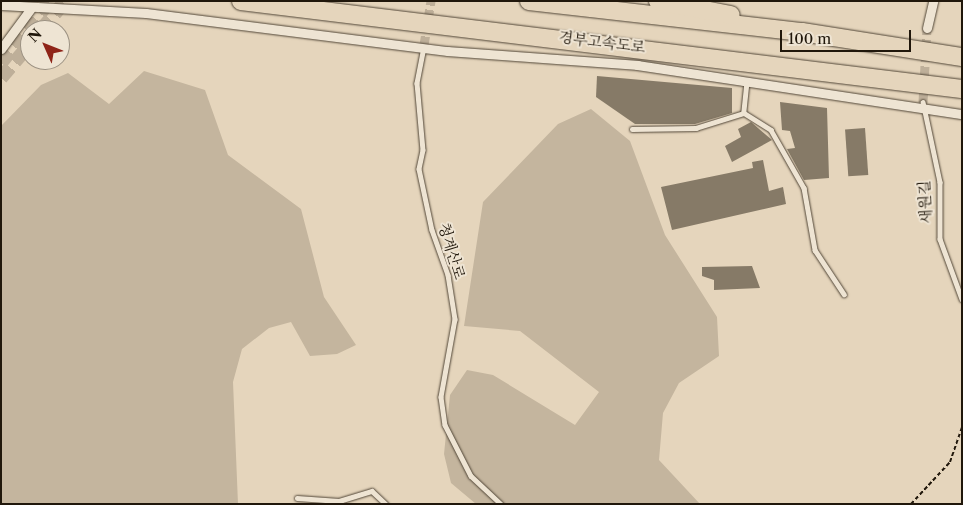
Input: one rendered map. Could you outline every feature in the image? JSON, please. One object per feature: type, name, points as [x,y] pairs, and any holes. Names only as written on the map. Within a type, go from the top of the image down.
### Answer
[{"type":"highway","name":"경부고속도로","points":[[241,1],[962,89]]},
{"type":"highway","points":[[529,1],[802,32],[962,57]]},
{"type":"highway","points":[[658,1],[802,32]]},
{"type":"street","points":[[928,28],[933,1]]},
{"type":"street","points":[[1,5],[146,13],[424,45],[448,51],[637,64],[924,106],[962,114]]},
{"type":"street","points":[[1,49],[32,7]]},
{"type":"lane","name":"청계산로","points":[[424,45],[416,82],[423,150],[419,169],[432,230],[448,275],[455,319],[442,389],[445,425],[470,476],[501,504]]},
{"type":"lane","points":[[744,113],[747,81]]},
{"type":"lane","name":"새원길","points":[[924,106],[940,182],[940,239],[962,299]]},
{"type":"lane","points":[[632,129],[696,128],[744,113],[771,130],[804,188],[815,250],[844,294]]},
{"type":"lane","points":[[296,498],[339,501],[372,491],[386,504]]},
{"type":"path","points":[[912,504],[950,462],[962,427]]},
{"type":"shaded area","points":[[144,71],[205,90],[228,155],[301,209],[324,297],[356,345],[337,354],[310,356],[291,322],[269,328],[242,349],[233,382],[238,504],[1,504],[1,126],[41,85],[68,73],[109,104]]},
{"type":"shaded area","points":[[591,109],[630,141],[665,235],[717,317],[719,356],[679,383],[663,413],[659,460],[700,504],[476,504],[451,483],[444,454],[450,395],[467,370],[493,375],[575,425],[599,392],[520,331],[464,326],[483,202],[558,124]]},
{"type":"building","points":[[597,76],[732,88],[732,113],[695,124],[635,124],[596,97]]},
{"type":"building","points":[[780,102],[827,108],[829,178],[804,180],[787,149],[795,148],[790,131],[782,130]]},
{"type":"building","points":[[751,122],[772,140],[732,162],[725,146],[741,137],[738,129]]},
{"type":"building","points":[[865,128],[868,175],[848,176],[845,129]]},
{"type":"building","points":[[763,160],[769,191],[783,187],[786,204],[672,230],[661,187],[753,168],[752,162]]},
{"type":"building","points":[[752,266],[760,288],[714,290],[714,280],[702,276],[702,267]]},
{"type":"tunnel","points":[[1,63],[50,1]]},
{"type":"tunnel","points":[[49,20],[65,1]]},
{"type":"tunnel","points":[[424,45],[431,1]]},
{"type":"tunnel","points":[[923,102],[927,28]]},
{"type":"tunnel","points":[[1,78],[20,56]]}]
